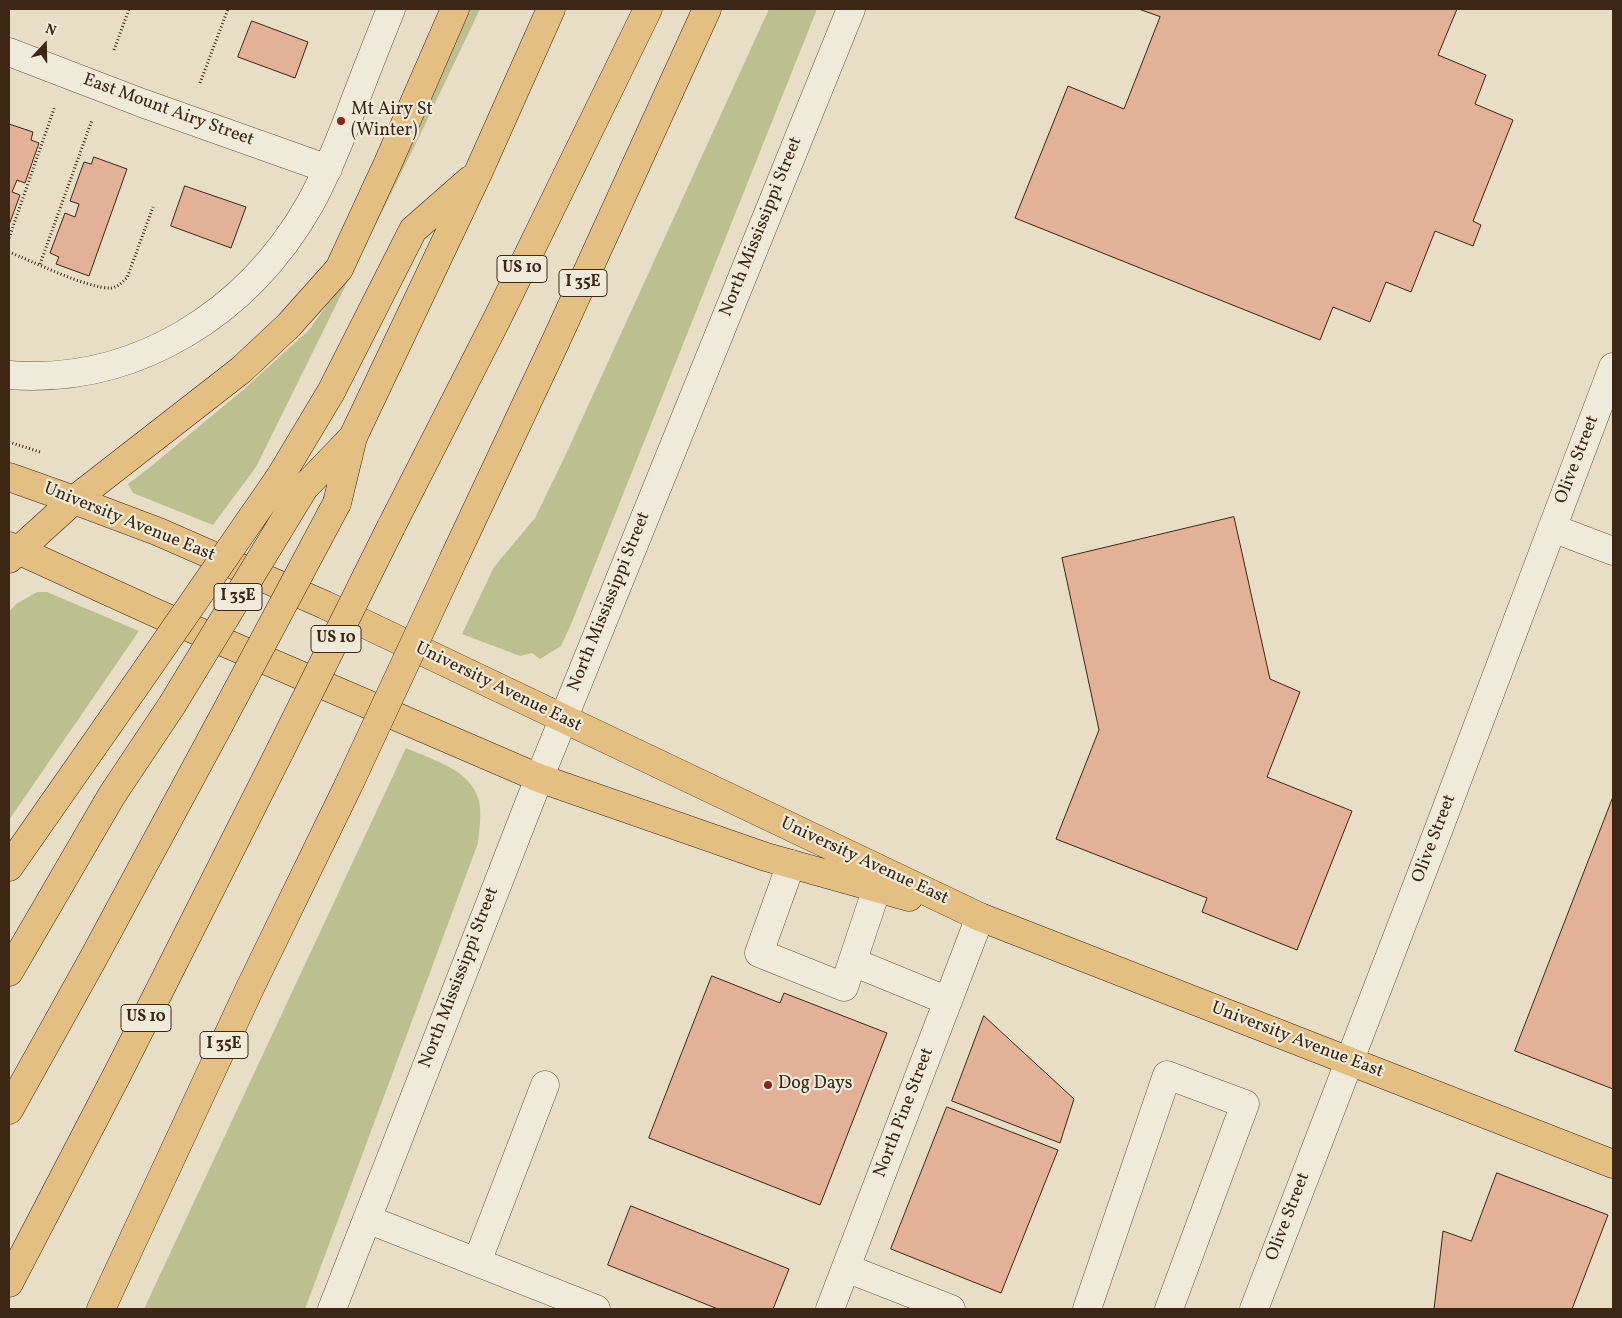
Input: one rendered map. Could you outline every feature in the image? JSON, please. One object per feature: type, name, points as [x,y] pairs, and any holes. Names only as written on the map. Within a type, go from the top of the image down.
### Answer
[{"type":"main road","points":[[12,552],[74,500],[241,370],[289,325],[339,269],[456,9]]},
{"type":"main road","name":"I 35E","points":[[9,972],[112,795],[172,705],[304,488],[353,437],[478,173],[551,9]]},
{"type":"main road","name":"US 10","points":[[9,1283],[128,1052],[507,299],[648,9]]},
{"type":"main road","name":"I 35E","points":[[101,1309],[250,988],[350,782],[554,345],[707,9]]},
{"type":"main road","points":[[9,867],[280,477],[331,392],[413,230],[478,173]]},
{"type":"main road","points":[[9,1110],[94,957],[337,503],[353,437]]},
{"type":"main road","name":"University Avenue East","points":[[9,477],[159,532],[325,604],[980,917],[1613,1164]]},
{"type":"main road","name":"University Avenue East","points":[[12,552],[539,778],[766,857],[980,917]]},
{"type":"street","points":[[9,375],[61,375],[107,367],[156,350],[200,324],[229,303],[270,262],[310,205],[328,169],[391,9]]},
{"type":"street","name":"North Mississippi Street","points":[[332,1309],[539,778],[850,9]]},
{"type":"street","name":"East Mount Airy Street","points":[[9,52],[328,169]]},
{"type":"street","name":"Olive Street","points":[[1254,1309],[1435,840],[1613,367]]},
{"type":"street","points":[[1552,528],[1613,551]]},
{"type":"street","points":[[791,864],[759,953],[844,987],[877,888]]},
{"type":"street","name":"North Pine Street","points":[[830,1309],[980,917]]},
{"type":"street","points":[[853,962],[948,1001]]},
{"type":"street","points":[[1087,1309],[1167,1075],[1245,1104],[1169,1309]]},
{"type":"street","points":[[476,1262],[545,1085]]},
{"type":"street","points":[[366,1219],[596,1309]]},
{"type":"street","points":[[846,1268],[952,1309]]},
{"type":"path","points":[[114,50],[129,9]]},
{"type":"path","points":[[200,82],[228,9]]},
{"type":"path","points":[[9,238],[56,106]]},
{"type":"path","points":[[40,264],[92,120]]},
{"type":"path","points":[[9,252],[89,284],[114,287],[121,284],[127,278],[153,207]]},
{"type":"path","points":[[9,442],[40,452]]},
{"type":"green space","points":[[469,9],[480,9],[256,467],[213,525],[133,493],[128,484],[243,390],[309,330],[346,278],[385,199]]},
{"type":"green space","points":[[769,9],[817,9],[561,646],[540,659],[532,653],[520,656],[462,634],[494,567],[535,518]]},
{"type":"green space","points":[[37,592],[47,592],[139,631],[9,820],[9,612],[16,604]]},
{"type":"green space","points":[[406,748],[459,773],[475,790],[480,806],[478,843],[305,1309],[144,1309]]},
{"type":"building","points":[[1139,9],[1457,9],[1438,55],[1486,75],[1475,104],[1513,120],[1473,221],[1481,225],[1473,246],[1435,231],[1411,292],[1386,282],[1370,322],[1333,307],[1320,340],[1015,218],[1068,86],[1124,109],[1160,17]]},
{"type":"building","points":[[252,21],[308,42],[295,78],[238,57]]},
{"type":"building","points":[[9,124],[33,132],[31,140],[39,143],[25,183],[17,180],[12,192],[20,195],[9,225]]},
{"type":"building","points":[[94,157],[127,169],[89,276],[56,264],[59,257],[50,253],[65,213],[75,217],[79,204],[70,201],[84,162],[91,164]]},
{"type":"building","points":[[185,186],[246,207],[231,248],[171,226]]},
{"type":"building","points":[[1234,517],[1270,679],[1300,692],[1267,777],[1352,811],[1297,950],[1202,912],[1207,898],[1056,839],[1099,730],[1062,558]]},
{"type":"building","points":[[1613,797],[1613,1089],[1515,1051]]},
{"type":"building","name":"Dog Days","points":[[712,976],[780,1003],[784,993],[887,1033],[820,1205],[649,1138]]},
{"type":"building","points":[[984,1016],[1074,1099],[1060,1143],[952,1101]]},
{"type":"building","points":[[947,1107],[1058,1150],[1001,1293],[891,1249]]},
{"type":"building","points":[[1497,1173],[1608,1215],[1572,1309],[1434,1309],[1443,1231],[1471,1241]]},
{"type":"building","points":[[631,1206],[789,1269],[773,1309],[718,1309],[608,1265]]},
{"type":"place","name":"Mt Airy St (Winter)","points":[[341,121]]},
{"type":"place","name":"Dog Days","points":[[768,1085]]}]
